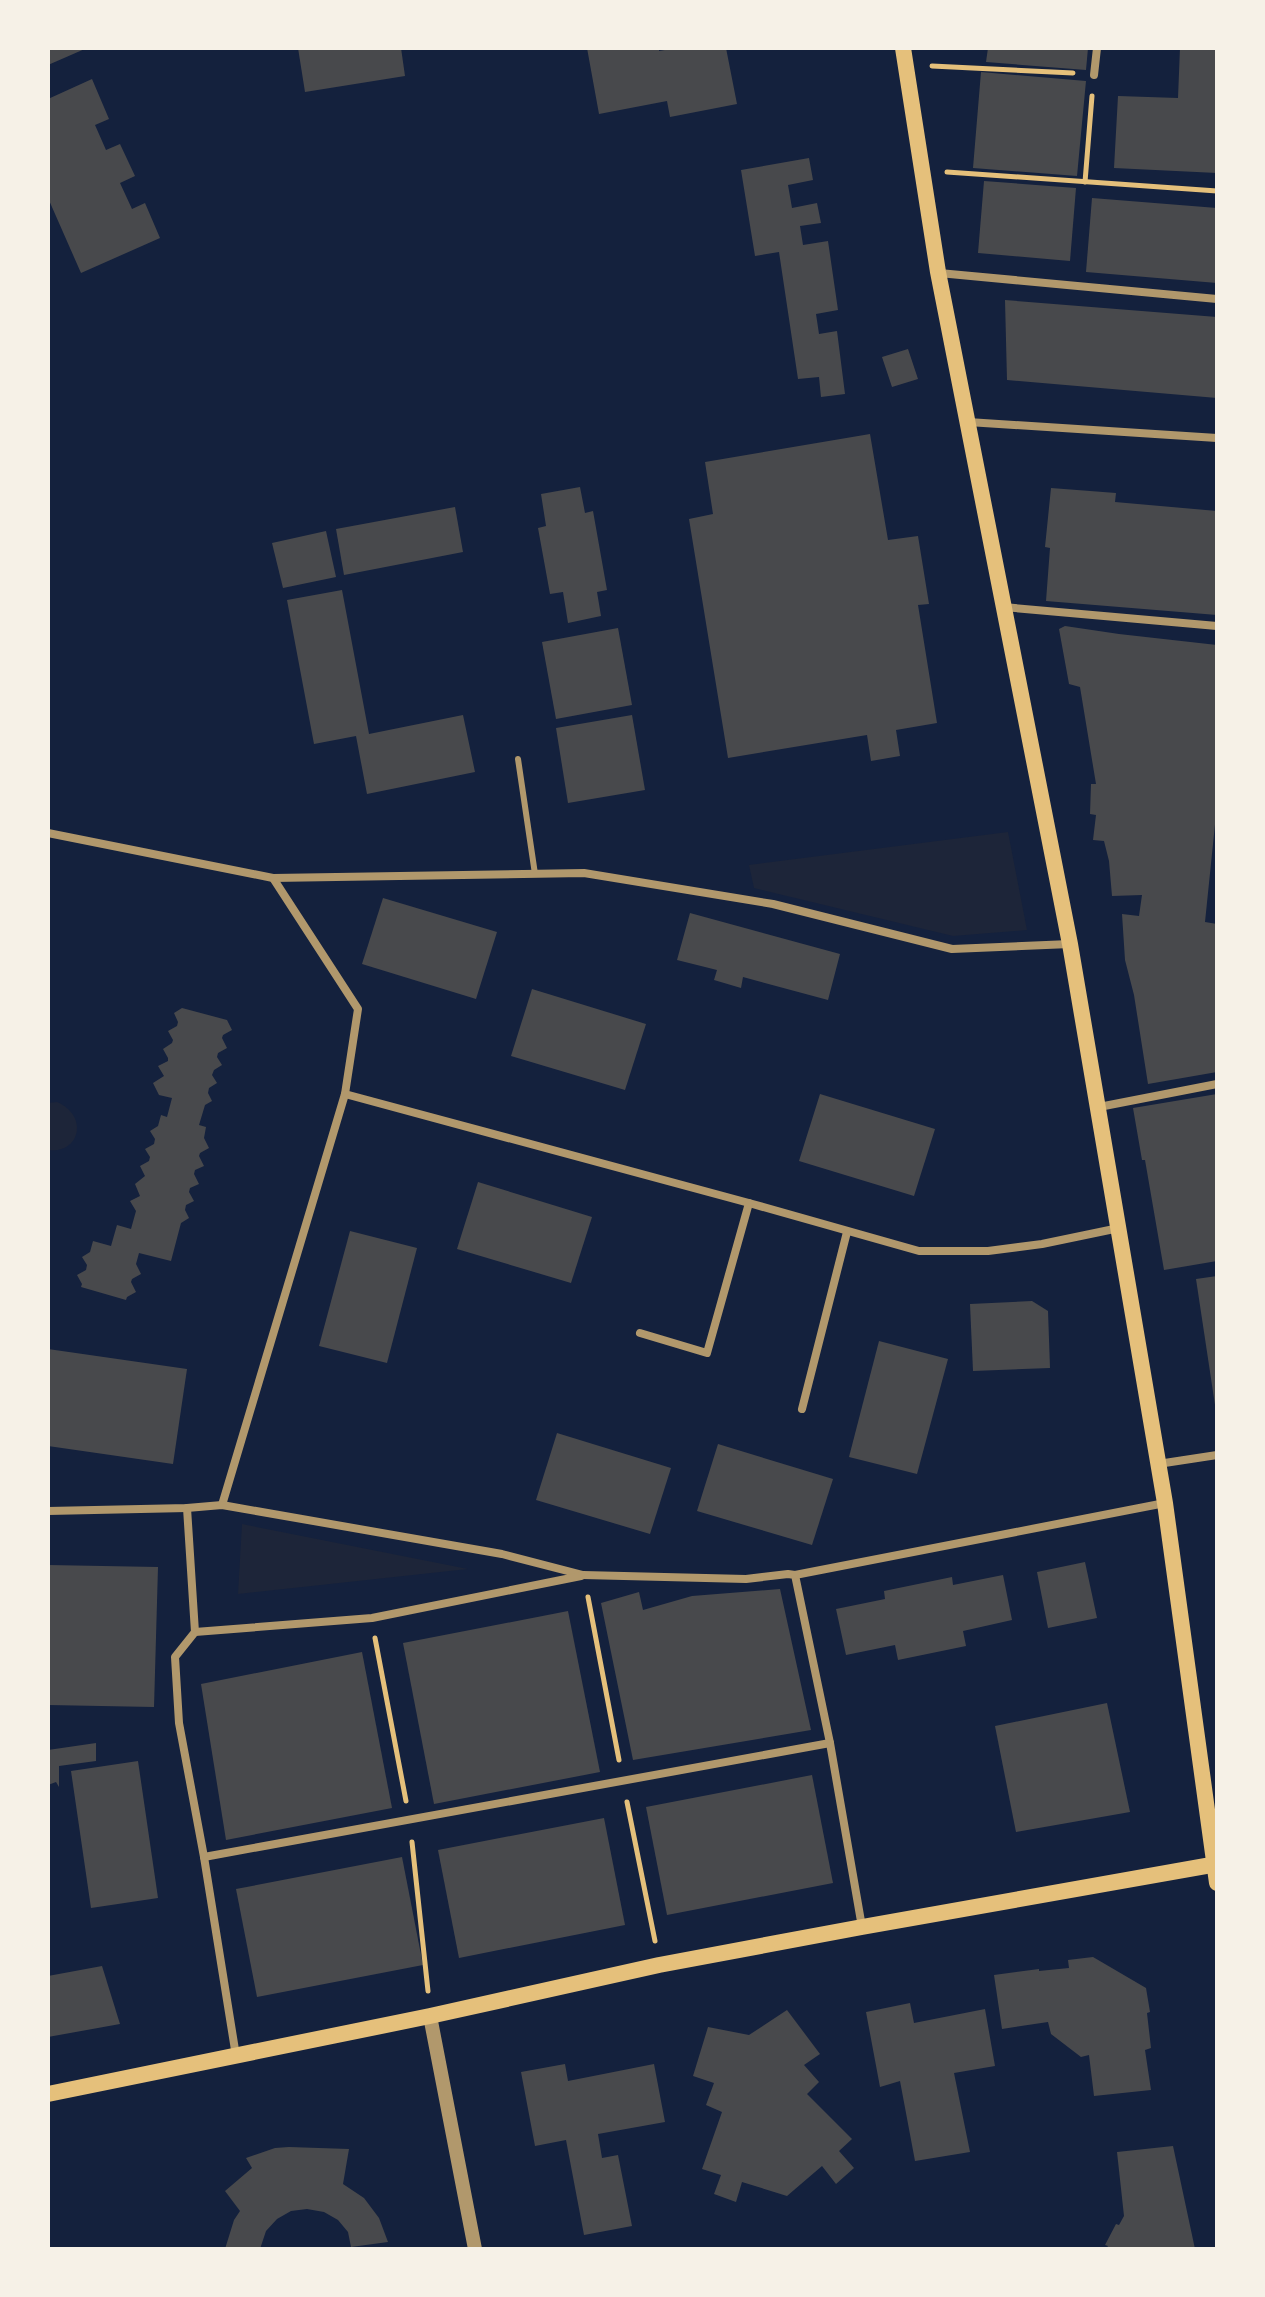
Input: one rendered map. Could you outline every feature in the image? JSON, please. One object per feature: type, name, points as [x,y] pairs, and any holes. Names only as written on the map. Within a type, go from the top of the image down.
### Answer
[{"type":"main road","points":[[904,56],[938,272],[1070,944],[1120,1228],[1165,1503],[1217,1883]]},
{"type":"main road","points":[[48,2094],[430,2016],[659,1965],[1215,1864]]},
{"type":"street","points":[[1094,75],[1097,48]]},
{"type":"street","points":[[938,272],[1217,299]]},
{"type":"street","points":[[968,422],[1217,438]]},
{"type":"street","points":[[1002,607],[1217,626]]},
{"type":"street","points":[[48,833],[273,878],[584,873],[773,904],[952,949],[1070,944]]},
{"type":"street","points":[[222,1505],[345,1094],[358,1009],[273,878]]},
{"type":"street","points":[[1099,1107],[1217,1084]]},
{"type":"street","points":[[345,1094],[919,1251],[988,1251],[1120,1228]]},
{"type":"street","points":[[640,1333],[707,1353],[749,1203]]},
{"type":"street","points":[[802,1409],[847,1232]]},
{"type":"street","points":[[1157,1464],[1217,1455]]},
{"type":"street","points":[[195,1632],[372,1618],[583,1575],[746,1579],[795,1575],[1165,1503]]},
{"type":"street","points":[[48,1511],[222,1505],[502,1554],[583,1575]]},
{"type":"street","points":[[187,1508],[195,1632],[175,1657],[179,1723],[236,2056]]},
{"type":"street","points":[[795,1575],[830,1743],[862,1927]]},
{"type":"street","points":[[204,1857],[830,1743]]},
{"type":"street","points":[[430,2016],[475,2249]]},
{"type":"lane","points":[[518,759],[535,874]]},
{"type":"path","points":[[904,56],[1094,75],[1085,182]]},
{"type":"path","points":[[923,170],[1217,191]]},
{"type":"shaded area","points":[[1008,832],[1027,930],[953,936],[754,888],[749,865]]},
{"type":"shaded area","points":[[57,1102],[74,1116],[76,1133],[67,1146],[48,1150],[48,1103]]},
{"type":"shaded area","points":[[242,1524],[468,1569],[238,1594]]},
{"type":"building","points":[[48,48],[87,48],[48,65]]},
{"type":"building","points":[[298,48],[401,48],[405,76],[305,92]]},
{"type":"building","points":[[587,48],[659,48],[659,51],[726,48],[737,104],[670,117],[667,101],[599,114]]},
{"type":"building","points":[[988,48],[1088,48],[1086,70],[986,62]]},
{"type":"building","points":[[1180,48],[1217,48],[1217,173],[1114,168],[1118,96],[1178,98]]},
{"type":"building","points":[[981,72],[1086,81],[1077,176],[973,168]]},
{"type":"building","points":[[92,79],[109,119],[95,125],[106,150],[120,144],[135,176],[120,183],[132,209],[145,203],[160,238],[81,273],[48,198],[48,99]]},
{"type":"building","points":[[809,158],[813,180],[788,185],[792,208],[817,203],[821,223],[800,226],[803,245],[828,241],[838,310],[816,314],[819,334],[837,331],[845,394],[821,397],[819,377],[798,379],[779,252],[755,256],[741,170]]},
{"type":"building","points":[[984,181],[1076,188],[1070,261],[978,253]]},
{"type":"building","points":[[1092,198],[1217,208],[1217,283],[1086,272]]},
{"type":"building","points":[[1005,300],[1217,317],[1217,398],[1007,380]]},
{"type":"building","points":[[908,349],[918,379],[892,387],[882,357]]},
{"type":"building","points":[[870,434],[888,540],[918,536],[929,604],[918,605],[937,723],[896,730],[900,756],[871,761],[867,735],[728,758],[689,519],[713,514],[705,462]]},
{"type":"building","points":[[580,487],[585,513],[593,511],[607,590],[597,592],[601,616],[568,623],[563,592],[550,594],[538,528],[546,526],[541,494]]},
{"type":"building","points":[[1051,488],[1116,493],[1115,502],[1217,511],[1217,615],[1046,601],[1050,548],[1045,547]]},
{"type":"building","points":[[455,507],[463,552],[344,575],[336,529]]},
{"type":"building","points":[[326,531],[336,577],[283,588],[272,543]]},
{"type":"building","points":[[342,590],[369,734],[463,715],[475,772],[367,794],[356,736],[314,744],[287,600]]},
{"type":"building","points":[[1065,626],[1217,645],[1217,805],[1205,922],[1217,924],[1217,1072],[1148,1084],[1134,995],[1125,960],[1122,914],[1139,916],[1142,895],[1112,896],[1104,841],[1093,840],[1096,815],[1090,814],[1091,784],[1096,784],[1080,687],[1069,684],[1059,629]]},
{"type":"building","points":[[618,628],[632,705],[556,719],[542,642]]},
{"type":"building","points":[[632,715],[645,790],[568,803],[556,728]]},
{"type":"building","points":[[383,898],[497,932],[476,999],[362,964]]},
{"type":"building","points":[[690,913],[840,954],[828,1000],[743,977],[741,988],[714,980],[717,970],[677,960]]},
{"type":"building","points":[[532,989],[646,1024],[625,1090],[511,1056]]},
{"type":"building","points":[[182,1008],[227,1020],[232,1030],[223,1035],[227,1048],[218,1053],[222,1065],[212,1075],[217,1083],[209,1088],[212,1101],[205,1105],[199,1125],[206,1127],[204,1138],[209,1148],[199,1156],[204,1166],[195,1170],[199,1184],[190,1188],[194,1201],[186,1205],[189,1218],[181,1223],[171,1261],[139,1253],[136,1264],[141,1274],[132,1279],[136,1292],[126,1300],[81,1287],[77,1275],[86,1270],[87,1265],[82,1257],[90,1252],[93,1241],[111,1246],[117,1225],[131,1229],[136,1211],[130,1201],[140,1196],[135,1184],[145,1176],[140,1166],[149,1161],[145,1149],[154,1144],[155,1139],[150,1131],[158,1126],[161,1115],[167,1117],[172,1098],[159,1095],[153,1083],[164,1076],[158,1066],[168,1061],[163,1049],[172,1043],[168,1031],[177,1026],[174,1013]]},
{"type":"building","points":[[820,1094],[935,1129],[914,1196],[799,1161]]},
{"type":"building","points":[[1217,1094],[1217,1261],[1164,1270],[1133,1108]]},
{"type":"building","points":[[478,1182],[592,1217],[571,1283],[457,1249]]},
{"type":"building","points":[[350,1231],[417,1248],[387,1363],[319,1346]]},
{"type":"building","points":[[1217,1276],[1217,1405],[1215,1405],[1196,1279]]},
{"type":"building","points":[[1032,1301],[1048,1311],[1050,1368],[973,1371],[970,1304]]},
{"type":"building","points":[[879,1341],[948,1359],[917,1474],[849,1457]]},
{"type":"building","points":[[48,1349],[187,1369],[173,1464],[48,1446]]},
{"type":"building","points":[[557,1433],[671,1468],[650,1534],[536,1500]]},
{"type":"building","points":[[718,1444],[833,1479],[812,1545],[697,1511]]},
{"type":"building","points":[[1085,1562],[1097,1618],[1048,1628],[1037,1572]]},
{"type":"building","points":[[48,1565],[158,1567],[154,1707],[48,1705]]},
{"type":"building","points":[[1003,1575],[1012,1620],[963,1631],[966,1646],[898,1660],[895,1645],[846,1655],[836,1609],[885,1599],[884,1591],[952,1577],[953,1585]]},
{"type":"building","points":[[780,1589],[811,1730],[633,1760],[601,1603],[639,1592],[643,1610],[692,1596]]},
{"type":"building","points":[[568,1611],[600,1772],[434,1804],[403,1643]]},
{"type":"building","points":[[362,1652],[392,1808],[226,1840],[201,1684]]},
{"type":"building","points":[[1107,1703],[1130,1812],[1016,1832],[995,1726]]},
{"type":"building","points":[[96,1743],[96,1761],[59,1766],[59,1787],[56,1782],[48,1785],[48,1750]]},
{"type":"building","points":[[138,1761],[158,1898],[91,1908],[71,1771]]},
{"type":"building","points":[[812,1775],[833,1883],[667,1915],[646,1807]]},
{"type":"building","points":[[604,1818],[625,1925],[459,1958],[438,1850]]},
{"type":"building","points":[[402,1857],[423,1965],[257,1997],[236,1889]]},
{"type":"building","points":[[1093,1957],[1146,1988],[1151,2048],[1145,2050],[1151,2090],[1094,2096],[1089,2055],[1081,2057],[1051,2034],[1048,2022],[1002,2029],[994,1975],[1069,1968],[1068,1960]]},
{"type":"building","points":[[102,1966],[120,2024],[48,2037],[48,1976]]},
{"type":"building","points":[[910,2003],[914,2023],[985,2009],[995,2066],[954,2073],[970,2152],[915,2161],[900,2081],[880,2087],[866,2012]]},
{"type":"building","points":[[787,2010],[820,2054],[804,2065],[819,2082],[807,2094],[852,2139],[839,2151],[854,2168],[836,2184],[822,2166],[787,2196],[742,2182],[736,2202],[714,2194],[721,2175],[702,2169],[722,2112],[706,2105],[714,2083],[693,2076],[708,2027],[749,2035]]},
{"type":"building","points":[[565,2064],[568,2081],[654,2064],[665,2122],[598,2134],[602,2158],[618,2155],[632,2226],[584,2235],[566,2140],[535,2146],[521,2072]]},
{"type":"building","points":[[1173,2146],[1195,2249],[1106,2249],[1108,2246],[1105,2245],[1116,2224],[1119,2225],[1124,2216],[1117,2152]]},
{"type":"building","points":[[275,2148],[349,2149],[343,2184],[364,2198],[379,2218],[388,2242],[351,2247],[348,2232],[338,2220],[324,2212],[307,2209],[291,2211],[277,2219],[266,2231],[260,2249],[225,2249],[240,2211],[225,2191],[252,2168],[246,2158]]}]
